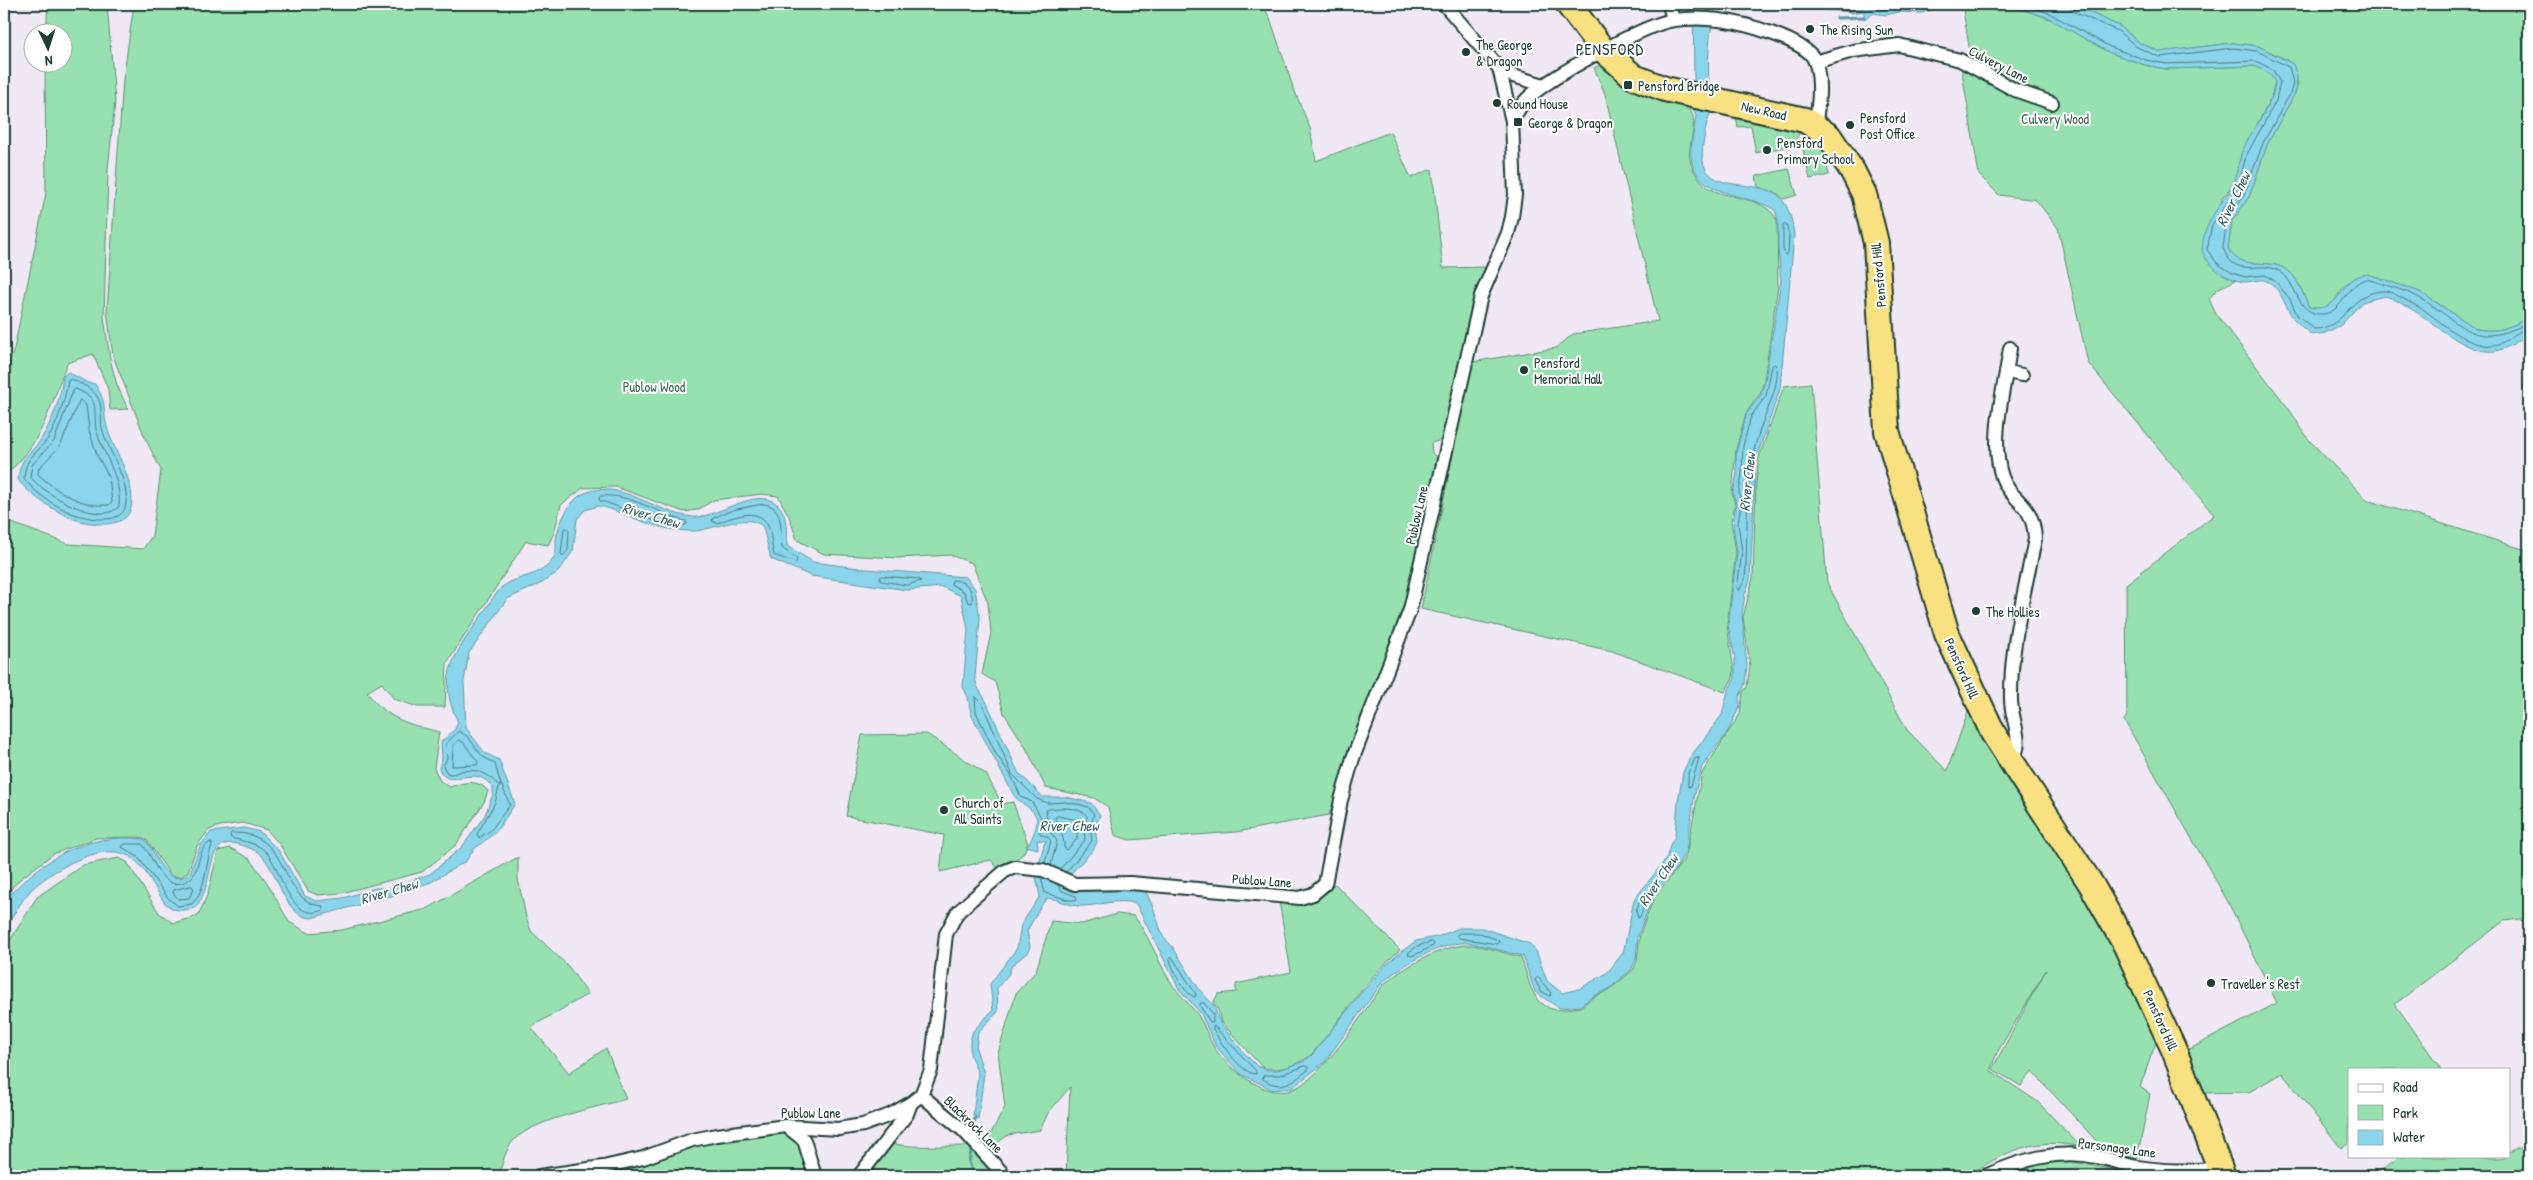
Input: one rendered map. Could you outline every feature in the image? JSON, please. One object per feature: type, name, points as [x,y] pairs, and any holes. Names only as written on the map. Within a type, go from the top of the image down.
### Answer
[{"type":"highway","name":"New Road","points":[[1568,4],[1603,50],[1634,77],[1654,86],[1794,116],[1815,125]]},
{"type":"highway","name":"Pensford Hill","points":[[1815,125],[1829,136],[1840,150],[1865,199],[1878,258],[1887,431],[1893,458],[1947,634],[1987,723],[2091,884],[2125,944],[2174,1050],[2221,1171]]},
{"type":"street","points":[[1668,4],[1673,20]]},
{"type":"street","points":[[1447,5],[1499,68],[1512,76],[1544,85]]},
{"type":"street","points":[[1512,120],[1527,99],[1544,85],[1603,50],[1673,20],[1719,19],[1762,30],[1800,46],[1809,53],[1815,62],[1818,82],[1819,106],[1815,125]]},
{"type":"street","name":"Culvery Lane","points":[[1815,62],[1853,51],[1899,45],[1960,60],[2015,90],[2052,103]]},
{"type":"street","name":"Publow Lane","points":[[539,1176],[603,1167],[643,1158],[692,1140],[709,1137],[786,1126],[838,1128],[863,1125],[890,1115],[911,1104],[921,1095],[931,1070],[946,934],[958,913],[1005,871],[1024,867],[1043,870],[1075,884],[1130,883],[1300,898],[1313,894],[1325,884],[1341,800],[1353,758],[1410,610],[1481,296],[1508,233],[1512,217],[1515,195],[1512,120],[1499,68]]},
{"type":"street","points":[[2010,348],[1998,437],[1998,460],[2003,478],[2029,511],[2034,523],[2035,539],[2015,648],[2011,699],[2019,746],[2011,762]]},
{"type":"street","points":[[2007,372],[2022,375]]},
{"type":"street","name":"Blackrock Lane","points":[[921,1095],[964,1130],[1005,1176]]},
{"type":"street","points":[[859,1176],[907,1114],[911,1104]]},
{"type":"street","points":[[786,1126],[804,1140],[815,1176]]},
{"type":"street","name":"Parsonage Lane","points":[[1985,1176],[2029,1158],[2050,1156],[2096,1156],[2139,1168],[2221,1171]]},
{"type":"green space","points":[[48,4],[107,4],[115,102],[108,169],[104,317],[110,359],[117,385],[128,409],[110,410],[108,389],[93,354],[67,363],[50,409],[36,439],[16,465],[4,475],[4,381],[14,349],[46,193],[45,72],[72,72],[72,22],[47,22]]},
{"type":"green space","name":"Publow Wood","points":[[134,4],[1262,4],[1270,18],[1293,87],[1310,128],[1316,161],[1390,132],[1411,178],[1432,169],[1443,268],[1487,267],[1474,300],[1442,440],[1431,443],[1432,453],[1439,460],[1404,605],[1329,815],[1236,832],[1129,840],[1115,835],[1108,807],[1094,798],[1046,788],[1025,746],[1004,713],[995,682],[982,674],[991,633],[988,603],[972,563],[950,555],[898,558],[824,554],[797,540],[789,516],[778,496],[762,494],[714,500],[697,510],[684,512],[616,487],[583,488],[561,505],[554,533],[548,545],[526,541],[447,663],[445,707],[418,707],[394,699],[382,683],[367,692],[382,709],[398,719],[439,732],[434,768],[440,781],[450,787],[475,783],[488,791],[484,802],[456,845],[422,872],[341,893],[318,895],[308,891],[280,845],[267,830],[243,823],[220,826],[209,830],[197,846],[188,872],[181,877],[171,876],[146,839],[139,837],[96,838],[53,854],[20,879],[4,897],[4,515],[12,523],[69,544],[143,549],[152,536],[161,470],[146,440],[113,356],[107,311],[123,80]]},
{"type":"green space","name":"Culvery Wood","points":[[1962,4],[2002,4],[2055,21],[2108,52],[2145,65],[2166,69],[2255,66],[2270,74],[2275,82],[2271,98],[2241,155],[2233,185],[2222,198],[2213,266],[2236,280],[2217,289],[2209,299],[2216,314],[2289,409],[2309,440],[2367,500],[2529,551],[2529,918],[2504,921],[2395,1004],[2440,1068],[2348,1068],[2348,1143],[2341,1148],[2282,1073],[2249,1092],[2202,1093],[2186,1051],[2277,1003],[2228,902],[2124,720],[2127,716],[2126,584],[2214,515],[2088,363],[2058,228],[2036,200],[1999,195],[1979,175],[1960,60],[1970,52]]},
{"type":"green space","points":[[2072,4],[2529,4],[2529,317],[2517,324],[2504,328],[2491,330],[2477,329],[2420,292],[2368,274],[2349,282],[2330,305],[2318,308],[2309,307],[2297,282],[2287,270],[2271,264],[2239,260],[2233,256],[2228,248],[2232,221],[2249,197],[2267,145],[2296,91],[2298,83],[2287,60],[2258,46],[2233,43],[2160,52],[2140,43],[2121,27]]},
{"type":"green space","points":[[1602,64],[1622,83],[1641,94],[1662,101],[1688,106],[1693,116],[1690,156],[1693,169],[1698,177],[1705,185],[1719,193],[1748,200],[1766,207],[1777,221],[1778,286],[1764,380],[1760,394],[1746,413],[1736,449],[1732,493],[1735,505],[1731,521],[1736,552],[1727,625],[1734,671],[1733,678],[1725,692],[1612,651],[1421,609],[1472,362],[1556,348],[1573,334],[1658,321],[1605,94],[1594,68]]},
{"type":"green space","points":[[1736,115],[1801,130],[1793,145],[1756,153],[1751,126],[1738,127]]},
{"type":"green space","points":[[1822,145],[1829,175],[1810,179],[1803,149]]},
{"type":"green space","points":[[1789,169],[1797,195],[1784,199],[1777,193],[1758,187],[1756,176]]},
{"type":"green space","points":[[1811,383],[1827,583],[1907,730],[1947,771],[1969,709],[2119,956],[2150,1016],[2156,1042],[2140,1087],[2150,1094],[2137,1160],[2100,1145],[2032,1071],[2021,1086],[1992,1069],[2046,970],[1997,1053],[1990,1070],[2038,1102],[2080,1146],[2045,1143],[2021,1148],[1993,1160],[1969,1176],[1066,1176],[1070,1087],[1048,1113],[1040,1130],[1008,1135],[992,1147],[990,1135],[1005,1107],[998,1053],[1016,993],[1036,971],[1051,921],[1082,924],[1117,914],[1134,916],[1148,938],[1170,981],[1198,1015],[1221,1057],[1248,1080],[1270,1090],[1281,1092],[1291,1090],[1303,1084],[1316,1073],[1341,1044],[1383,985],[1391,978],[1411,965],[1446,949],[1475,945],[1521,957],[1531,988],[1538,1001],[1549,1008],[1557,1010],[1581,1007],[1592,998],[1609,990],[1633,970],[1637,961],[1640,934],[1654,898],[1683,861],[1687,851],[1702,773],[1740,714],[1743,692],[1747,687],[1750,666],[1743,617],[1753,578],[1756,483],[1759,457],[1784,386]]},
{"type":"green space","points":[[927,734],[986,774],[1002,804],[1013,802],[1028,844],[1023,854],[999,870],[991,860],[940,872],[944,835],[846,816],[862,735]]},
{"type":"green space","points":[[230,848],[250,859],[266,881],[289,922],[309,933],[342,930],[427,909],[518,857],[518,879],[531,931],[568,966],[588,994],[531,1027],[569,1073],[606,1048],[626,1099],[550,1120],[524,1133],[514,1140],[508,1148],[499,1176],[4,1176],[4,950],[37,897],[83,865],[119,858],[127,862],[159,913],[173,923],[198,916],[208,893],[218,851]]},
{"type":"green space","points":[[1335,884],[1400,950],[1387,961],[1365,986],[1312,1054],[1301,1061],[1282,1068],[1268,1069],[1262,1067],[1221,1022],[1218,1010],[1213,1003],[1218,994],[1236,992],[1236,984],[1291,972],[1279,901],[1317,898]]},
{"type":"green space","points":[[786,1133],[800,1142],[811,1176],[566,1176],[694,1145]]},
{"type":"green space","points":[[894,1144],[972,1147],[999,1176],[868,1176]]},
{"type":"green space","points":[[2529,1144],[2529,1176],[2374,1176],[2397,1158],[2510,1158],[2510,1153]]},
{"type":"green space","points":[[2059,1159],[2130,1173],[2128,1176],[2000,1176]]},
{"type":"water","points":[[1693,4],[1744,4],[1723,6],[1714,12],[1708,62],[1712,111],[1705,131],[1703,161],[1708,173],[1718,180],[1757,187],[1770,191],[1780,197],[1790,215],[1794,236],[1780,389],[1756,459],[1750,580],[1745,594],[1742,614],[1747,666],[1745,684],[1739,698],[1740,706],[1727,733],[1702,767],[1695,793],[1686,851],[1676,869],[1654,894],[1638,935],[1636,959],[1631,970],[1609,989],[1592,997],[1580,1006],[1559,1008],[1535,992],[1523,956],[1470,943],[1448,946],[1410,962],[1389,977],[1381,984],[1324,1063],[1292,1088],[1273,1090],[1241,1074],[1216,1047],[1201,1014],[1179,989],[1136,904],[1115,902],[1078,906],[1048,898],[1042,904],[1027,931],[1030,946],[1028,952],[1012,965],[1008,975],[997,988],[998,1012],[978,1032],[976,1049],[984,1073],[978,1120],[973,1115],[978,1074],[970,1054],[970,1041],[973,1031],[993,1010],[990,984],[1017,948],[1021,925],[1040,896],[1036,877],[1044,844],[1047,841],[1037,840],[1038,849],[1026,846],[1030,842],[1037,825],[1035,814],[1013,794],[971,714],[968,697],[963,687],[968,629],[961,596],[942,587],[907,590],[811,576],[771,559],[763,527],[749,521],[740,521],[702,530],[685,531],[649,524],[598,506],[585,510],[577,519],[573,551],[559,571],[542,583],[507,599],[469,653],[464,681],[466,728],[485,753],[499,760],[515,804],[495,833],[474,849],[466,861],[431,882],[402,893],[311,918],[301,915],[292,908],[269,865],[262,856],[254,850],[236,844],[225,844],[217,850],[202,896],[195,908],[183,910],[172,908],[165,903],[144,870],[133,859],[116,852],[103,852],[89,855],[62,867],[39,883],[26,895],[4,929],[4,901],[19,886],[49,861],[84,844],[103,840],[123,838],[144,839],[168,874],[175,878],[182,878],[190,873],[200,846],[211,832],[244,828],[260,832],[279,851],[305,896],[316,901],[343,898],[375,888],[389,888],[430,874],[462,847],[485,815],[493,794],[493,788],[486,780],[470,776],[449,778],[443,775],[439,768],[442,758],[441,742],[455,729],[458,722],[451,706],[448,691],[449,678],[457,654],[502,587],[542,570],[553,559],[556,552],[559,527],[565,513],[574,501],[585,493],[598,490],[612,490],[625,493],[680,515],[694,517],[712,514],[742,502],[762,498],[776,503],[781,508],[786,526],[787,546],[813,562],[866,569],[966,577],[975,589],[980,618],[975,677],[977,686],[986,701],[1018,772],[1043,797],[1066,797],[1091,803],[1100,815],[1095,828],[1097,842],[1093,850],[1061,884],[1081,891],[1116,888],[1145,890],[1163,937],[1172,946],[1199,989],[1214,1006],[1220,1023],[1257,1066],[1267,1070],[1278,1070],[1303,1062],[1312,1055],[1385,966],[1402,951],[1416,941],[1440,936],[1459,928],[1482,928],[1530,944],[1536,951],[1547,981],[1562,993],[1579,989],[1607,973],[1623,953],[1634,900],[1666,859],[1675,837],[1683,772],[1691,756],[1722,715],[1728,691],[1735,678],[1735,659],[1728,625],[1737,552],[1733,524],[1736,504],[1733,493],[1737,473],[1736,453],[1747,413],[1761,395],[1765,380],[1781,280],[1778,221],[1775,210],[1713,187],[1703,180],[1695,170],[1691,157],[1696,115],[1691,108],[1694,79]]},
{"type":"water","points":[[1891,4],[1950,4],[1922,13],[1898,12],[1886,15],[1874,13],[1864,19],[1864,11],[1851,13],[1851,10],[1863,8],[1863,5],[1878,9],[1891,8]]},
{"type":"water","name":"River Chew","points":[[2002,4],[2072,4],[2121,27],[2140,43],[2160,52],[2233,43],[2258,46],[2293,64],[2297,76],[2296,91],[2267,145],[2249,197],[2232,221],[2228,248],[2233,256],[2239,260],[2271,264],[2287,270],[2297,282],[2309,307],[2320,308],[2328,305],[2335,300],[2351,281],[2359,276],[2368,274],[2420,292],[2477,329],[2491,330],[2504,328],[2517,324],[2529,317],[2529,333],[2504,348],[2495,351],[2484,351],[2461,342],[2408,307],[2384,296],[2362,302],[2341,325],[2325,333],[2312,335],[2294,319],[2274,286],[2264,280],[2245,282],[2225,276],[2209,262],[2202,251],[2205,231],[2218,207],[2234,184],[2241,155],[2270,101],[2275,82],[2270,74],[2255,66],[2166,69],[2145,65],[2108,52],[2047,17]]},
{"type":"water","points":[[68,372],[88,383],[95,384],[102,396],[107,427],[124,468],[131,491],[130,511],[126,517],[119,521],[101,524],[74,519],[41,501],[18,480],[19,471],[24,459],[40,441],[51,421],[59,399],[63,376]]},
{"type":"waterway","name":"River Chew","points":[[1818,8],[1851,11]]},
{"type":"waterway","points":[[1687,9],[1696,9]]},
{"type":"waterway","name":"River Chew","points":[[1837,18],[1864,17]]},
{"type":"waterway","points":[[974,1126],[975,1117]]},
{"type":"waterway","points":[[971,1151],[969,1162],[974,1176]]},
{"type":"place","name":"The Rising Sun","points":[[1810,29]]},
{"type":"place","name":"The George & Dragon","points":[[1466,52]]},
{"type":"place","name":"Pensford Bridge","points":[[1628,85]]},
{"type":"place","name":"Round House","points":[[1497,103]]},
{"type":"place","name":"George & Dragon","points":[[1518,122]]},
{"type":"place","name":"Pensford Post Office","points":[[1850,125]]},
{"type":"place","name":"Pensford Primary School","points":[[1767,150]]},
{"type":"place","name":"Pensford Memorial Hall","points":[[1524,370]]},
{"type":"place","name":"The Hollies","points":[[1976,611]]},
{"type":"place","name":"Church of All Saints","points":[[944,810]]},
{"type":"place","name":"Traveller's Rest","points":[[2211,983]]},
{"type":"district","name":"PENSFORD","points":[[1610,49]]}]
